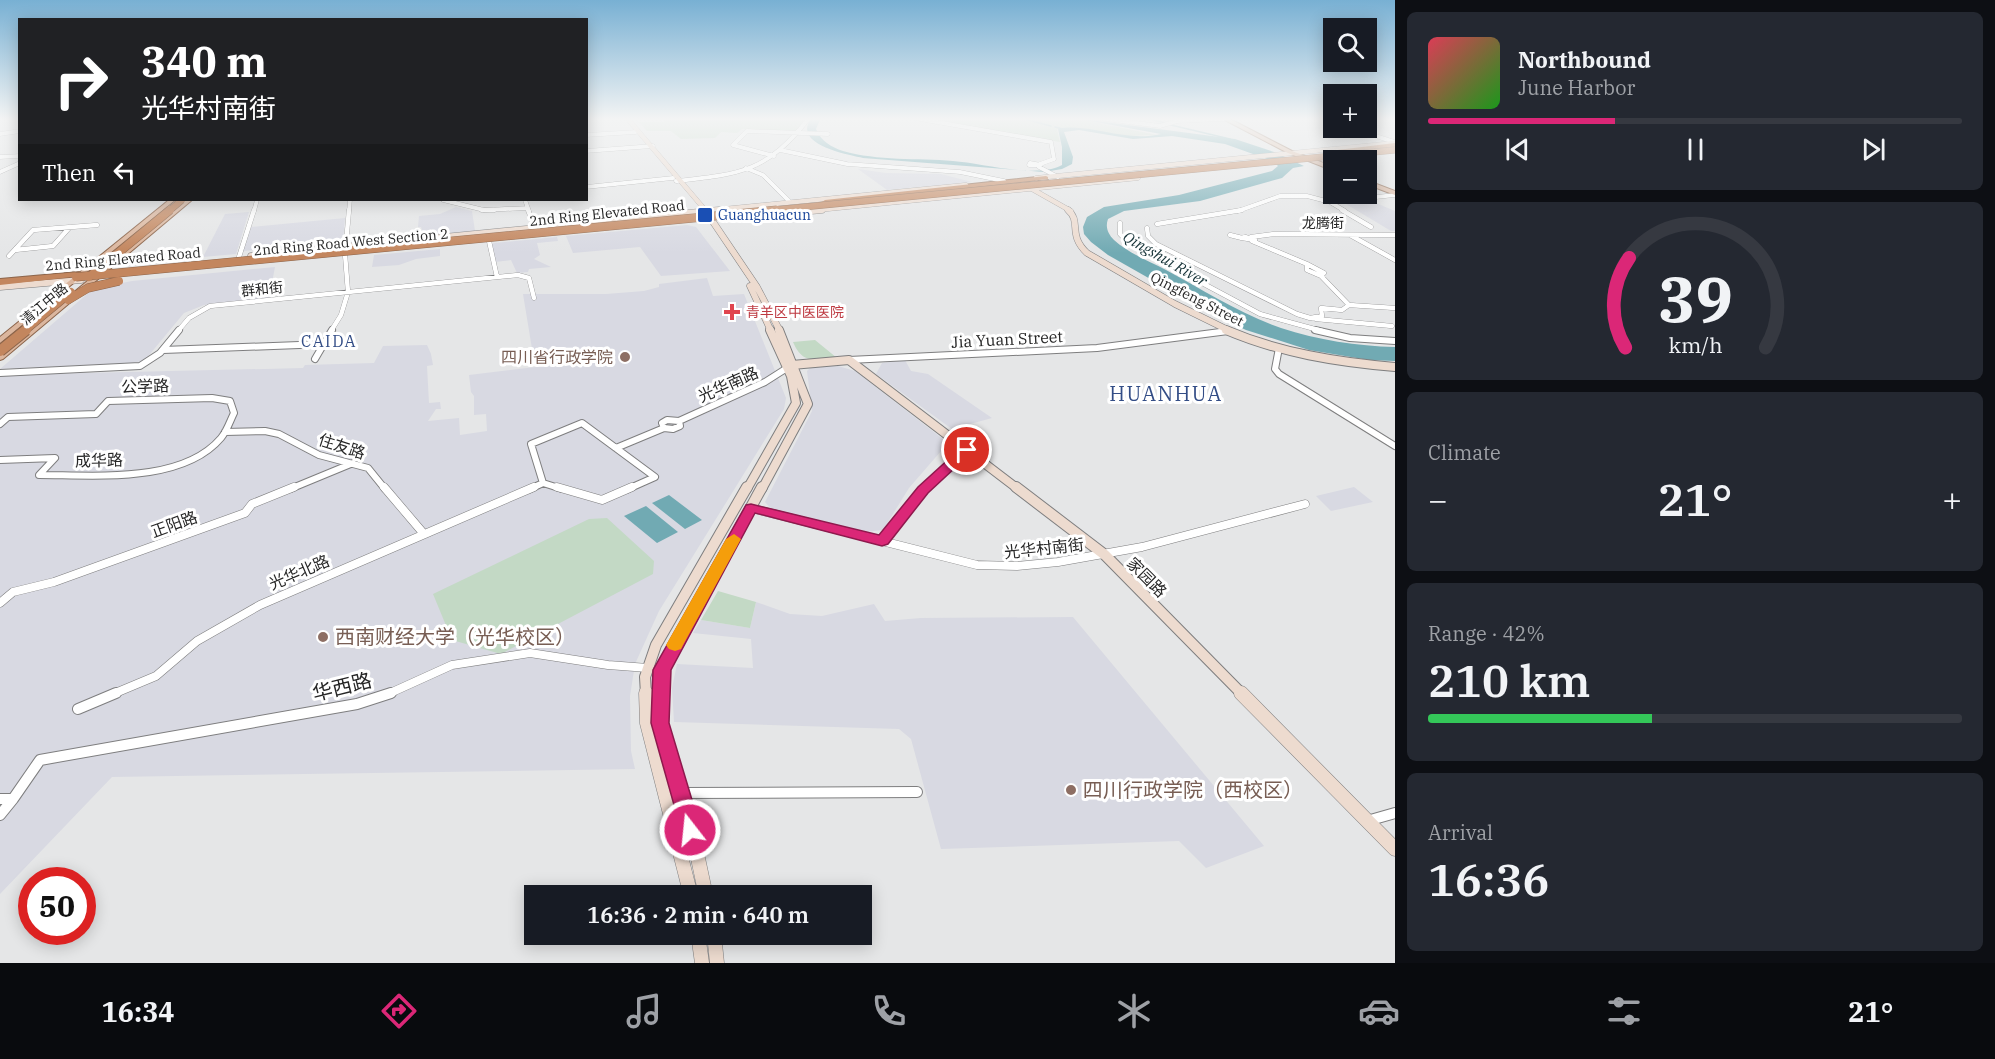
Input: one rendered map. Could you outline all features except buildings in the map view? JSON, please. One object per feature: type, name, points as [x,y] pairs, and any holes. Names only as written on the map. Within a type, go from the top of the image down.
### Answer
[{"type":"highway","name":"2nd Ring Elevated Road","points":[[0,283],[128,273],[1235,163]]},
{"type":"highway","points":[[824,204],[1047,175]]},
{"type":"highway","points":[[824,204],[1031,188]]},
{"type":"highway","points":[[0,342],[173,201]]},
{"type":"highway","points":[[0,351],[181,201]]},
{"type":"highway","name":"2nd Ring Elevated Road","points":[[0,283],[105,271],[824,204]]},
{"type":"highway","points":[[68,300],[88,288],[109,282],[268,266],[284,262],[291,257],[288,254],[277,252],[105,271]]},
{"type":"highway","points":[[0,357],[91,283],[128,273]]},
{"type":"main road","points":[[663,163],[704,216],[752,289],[808,404],[662,670],[660,723],[703,885]]},
{"type":"main road","points":[[704,216],[790,202],[1047,175],[1058,177],[1206,163]]},
{"type":"main road","points":[[704,216],[1292,163]]},
{"type":"main road","points":[[1377,185],[1395,192]]},
{"type":"main road","name":"Qingfeng Street","points":[[1031,188],[1071,211],[1075,218],[1073,233],[1076,244],[1087,253],[1228,331],[1279,348],[1341,361],[1395,367]]},
{"type":"main road","name":"清江中路","points":[[0,342],[173,201]]},
{"type":"main road","name":"清江中路","points":[[0,357],[188,201]]},
{"type":"main road","name":"2nd Ring Road West Section 2","points":[[0,283],[84,272],[535,228],[704,216]]},
{"type":"main road","name":"2nd Ring Road West Section 2","points":[[0,283],[76,280],[345,255],[704,216]]},
{"type":"main road","name":"Jia Yuan Street","points":[[791,365],[849,360]]},
{"type":"main road","name":"家园路","points":[[849,360],[1105,555],[1395,849]]},
{"type":"main road","points":[[688,885],[647,723],[645,677],[656,645],[796,403],[791,365]]},
{"type":"main road","points":[[700,945],[702,963]]},
{"type":"main road","points":[[715,945],[717,963]]},
{"type":"street","points":[[588,187],[712,176],[758,163]]},
{"type":"street","points":[[842,163],[960,172],[1004,181]]},
{"type":"street","points":[[1046,163],[1040,166],[1047,175]]},
{"type":"street","points":[[0,172],[18,164]]},
{"type":"street","points":[[747,168],[763,175],[790,202]]},
{"type":"street","points":[[1377,195],[1395,192]]},
{"type":"street","points":[[1157,224],[1208,214],[1235,212],[1280,196],[1307,196],[1323,200]]},
{"type":"street","points":[[238,257],[257,201]]},
{"type":"street","points":[[315,359],[341,315],[348,292],[345,255],[350,201]]},
{"type":"street","points":[[447,201],[484,210],[528,208]]},
{"type":"street","points":[[525,201],[535,228]]},
{"type":"street","points":[[1333,204],[1371,227]]},
{"type":"street","points":[[1120,223],[1120,234],[1131,245],[1268,317],[1323,333],[1359,339],[1395,341]]},
{"type":"street","points":[[9,256],[33,230],[97,225]]},
{"type":"street","points":[[15,250],[53,246],[70,227]]},
{"type":"street","points":[[1147,228],[1148,236],[1156,244],[1284,308],[1310,318],[1392,326]]},
{"type":"street","name":"龙腾街","points":[[1230,235],[1252,239],[1274,234],[1395,235]]},
{"type":"street","points":[[1348,234],[1395,260]]},
{"type":"street","points":[[1252,239],[1307,264],[1307,270],[1321,276],[1349,305]]},
{"type":"street","points":[[489,241],[497,277]]},
{"type":"street","name":"群和街","points":[[0,373],[140,366],[154,360],[190,315],[203,308],[497,277],[526,276],[534,298]]},
{"type":"street","points":[[1322,316],[1321,308],[1342,310],[1349,305],[1395,308]]},
{"type":"street","points":[[1310,318],[1322,316],[1331,321]]},
{"type":"street","name":"Jia Yuan Street","points":[[849,360],[1097,348],[1228,331]]},
{"type":"street","points":[[163,350],[325,344]]},
{"type":"street","points":[[1279,348],[1275,369],[1279,374],[1395,446]]},
{"type":"street","name":"光华南路","points":[[616,448],[664,428],[676,429],[680,426],[678,421],[765,382],[791,365]]},
{"type":"street","name":"公学路","points":[[0,424],[8,417],[96,414],[108,401],[212,398],[230,401],[234,413],[225,432]]},
{"type":"street","points":[[582,423],[616,448],[655,477],[602,500],[543,483],[531,444],[582,423]]},
{"type":"street","name":"住友路","points":[[225,432],[265,431],[279,434],[319,455],[368,468],[424,534]]},
{"type":"street","name":"成华路","points":[[0,460],[55,458],[39,475],[147,473],[165,469],[208,451],[225,432]]},
{"type":"street","points":[[882,541],[923,490],[967,450]]},
{"type":"street","name":"正阳路","points":[[0,603],[13,592],[54,582],[245,513],[252,504],[353,463]]},
{"type":"street","name":"光华北路","points":[[78,709],[156,676],[197,641],[260,605],[543,483]]},
{"type":"street","name":"光华村南街","points":[[751,508],[977,565],[1006,567],[1105,555],[1305,504]]},
{"type":"street","name":"华西路","points":[[13,799],[40,760],[357,704],[382,697],[452,665],[530,653],[608,665],[648,668]]},
{"type":"street","points":[[680,793],[917,792]]},
{"type":"street","points":[[0,799],[13,799]]},
{"type":"street","points":[[0,815],[13,799]]},
{"type":"street","points":[[1367,821],[1395,813]]},
{"type":"shaded area","points":[[858,169],[886,173],[941,174],[972,182],[887,190]]},
{"type":"shaded area","points":[[1377,203],[1395,211],[1395,231],[1391,231],[1346,204]]},
{"type":"shaded area","points":[[456,207],[472,211],[475,231],[424,236],[421,227],[418,227],[419,216],[440,214]]},
{"type":"shaded area","points":[[249,212],[236,254],[203,257],[225,214]]},
{"type":"shaded area","points":[[345,218],[343,242],[338,244],[243,251],[251,227]]},
{"type":"shaded area","points":[[687,225],[696,227],[730,271],[661,276],[640,247],[573,253],[566,236]]},
{"type":"shaded area","points":[[557,237],[558,241],[537,243],[540,255],[534,259],[551,267],[529,269],[528,272],[517,273],[511,260],[495,262],[492,244],[494,243]]},
{"type":"shaded area","points":[[440,249],[440,256],[416,259],[399,265],[372,267],[374,255]]},
{"type":"shaded area","points":[[275,267],[269,298],[204,305],[184,313],[145,360],[133,363],[0,369],[93,289],[132,281]]},
{"type":"shaded area","name":"西南财经大学（光华校区）","points":[[707,278],[713,296],[744,294],[786,398],[784,409],[659,611],[635,664],[630,696],[631,751],[635,769],[112,777],[26,867],[18,867],[18,875],[0,894],[0,375],[303,368],[305,365],[374,363],[383,346],[427,345],[433,365],[427,366],[429,403],[440,402],[441,409],[436,409],[428,421],[459,418],[460,435],[487,431],[486,414],[474,415],[474,396],[471,392],[469,375],[535,367],[523,294],[606,294],[644,291],[659,287],[659,284]]},
{"type":"shaded area","points":[[905,360],[911,371],[928,374],[992,418],[952,429],[876,374],[882,363]]},
{"type":"shaded area","points":[[838,366],[855,371],[948,443],[909,488],[883,530],[864,532],[772,510],[765,502],[812,411],[807,371],[811,367]]},
{"type":"shaded area","points":[[1354,487],[1373,502],[1331,511],[1316,496]]},
{"type":"shaded area","name":"四川行政学院（西校区）","points":[[756,602],[790,614],[822,616],[874,604],[885,621],[921,618],[1073,617],[1264,846],[1206,868],[1179,841],[941,849],[911,739],[899,729],[674,722],[672,688],[677,664],[753,668],[751,639],[693,633],[701,620],[750,628]]},
{"type":"green space","points":[[815,340],[837,358],[810,359],[801,354],[793,342]]},
{"type":"green space","points":[[607,518],[654,561],[653,574],[501,654],[452,640],[433,594],[589,519]]},
{"type":"green space","points":[[718,591],[756,602],[750,628],[701,620]]},
{"type":"water","points":[[927,163],[967,163],[1038,171],[1051,169],[1062,165],[1062,163],[1072,163],[1062,169],[1044,172]]},
{"type":"water","points":[[1275,163],[1297,163],[1304,166],[1293,168],[1282,178],[1200,201],[1124,211],[1108,219],[1107,228],[1114,240],[1132,253],[1251,316],[1281,328],[1323,339],[1395,347],[1395,361],[1369,360],[1309,350],[1246,330],[1212,314],[1108,255],[1084,234],[1083,227],[1087,217],[1104,207],[1179,195],[1272,171],[1278,166]]},
{"type":"water","points":[[669,495],[702,520],[685,529],[652,503]]},
{"type":"water","points":[[646,506],[678,532],[657,543],[624,516]]},
{"type":"slow traffic","points":[[675,645],[734,539]]},
{"type":"place","name":"Guanghuacun","points":[[705,215]]},
{"type":"place","name":"青羊区中医医院","points":[[732,312]]},
{"type":"place","name":"四川省行政学院","points":[[625,357]]},
{"type":"place","name":"西南财经大学（光华校区）","points":[[323,637]]},
{"type":"place","name":"四川行政学院（西校区）","points":[[1071,790]]},
{"type":"district","name":"CAIDA","points":[[329,341]]},
{"type":"district","name":"HUANHUA","points":[[1166,394]]},
{"type":"route","points":[[690,830],[660,723],[662,670],[751,508],[882,541],[923,490],[967,450]]},
{"type":"water label","name":"Qingshui River","points":[[1165,259]]}]
